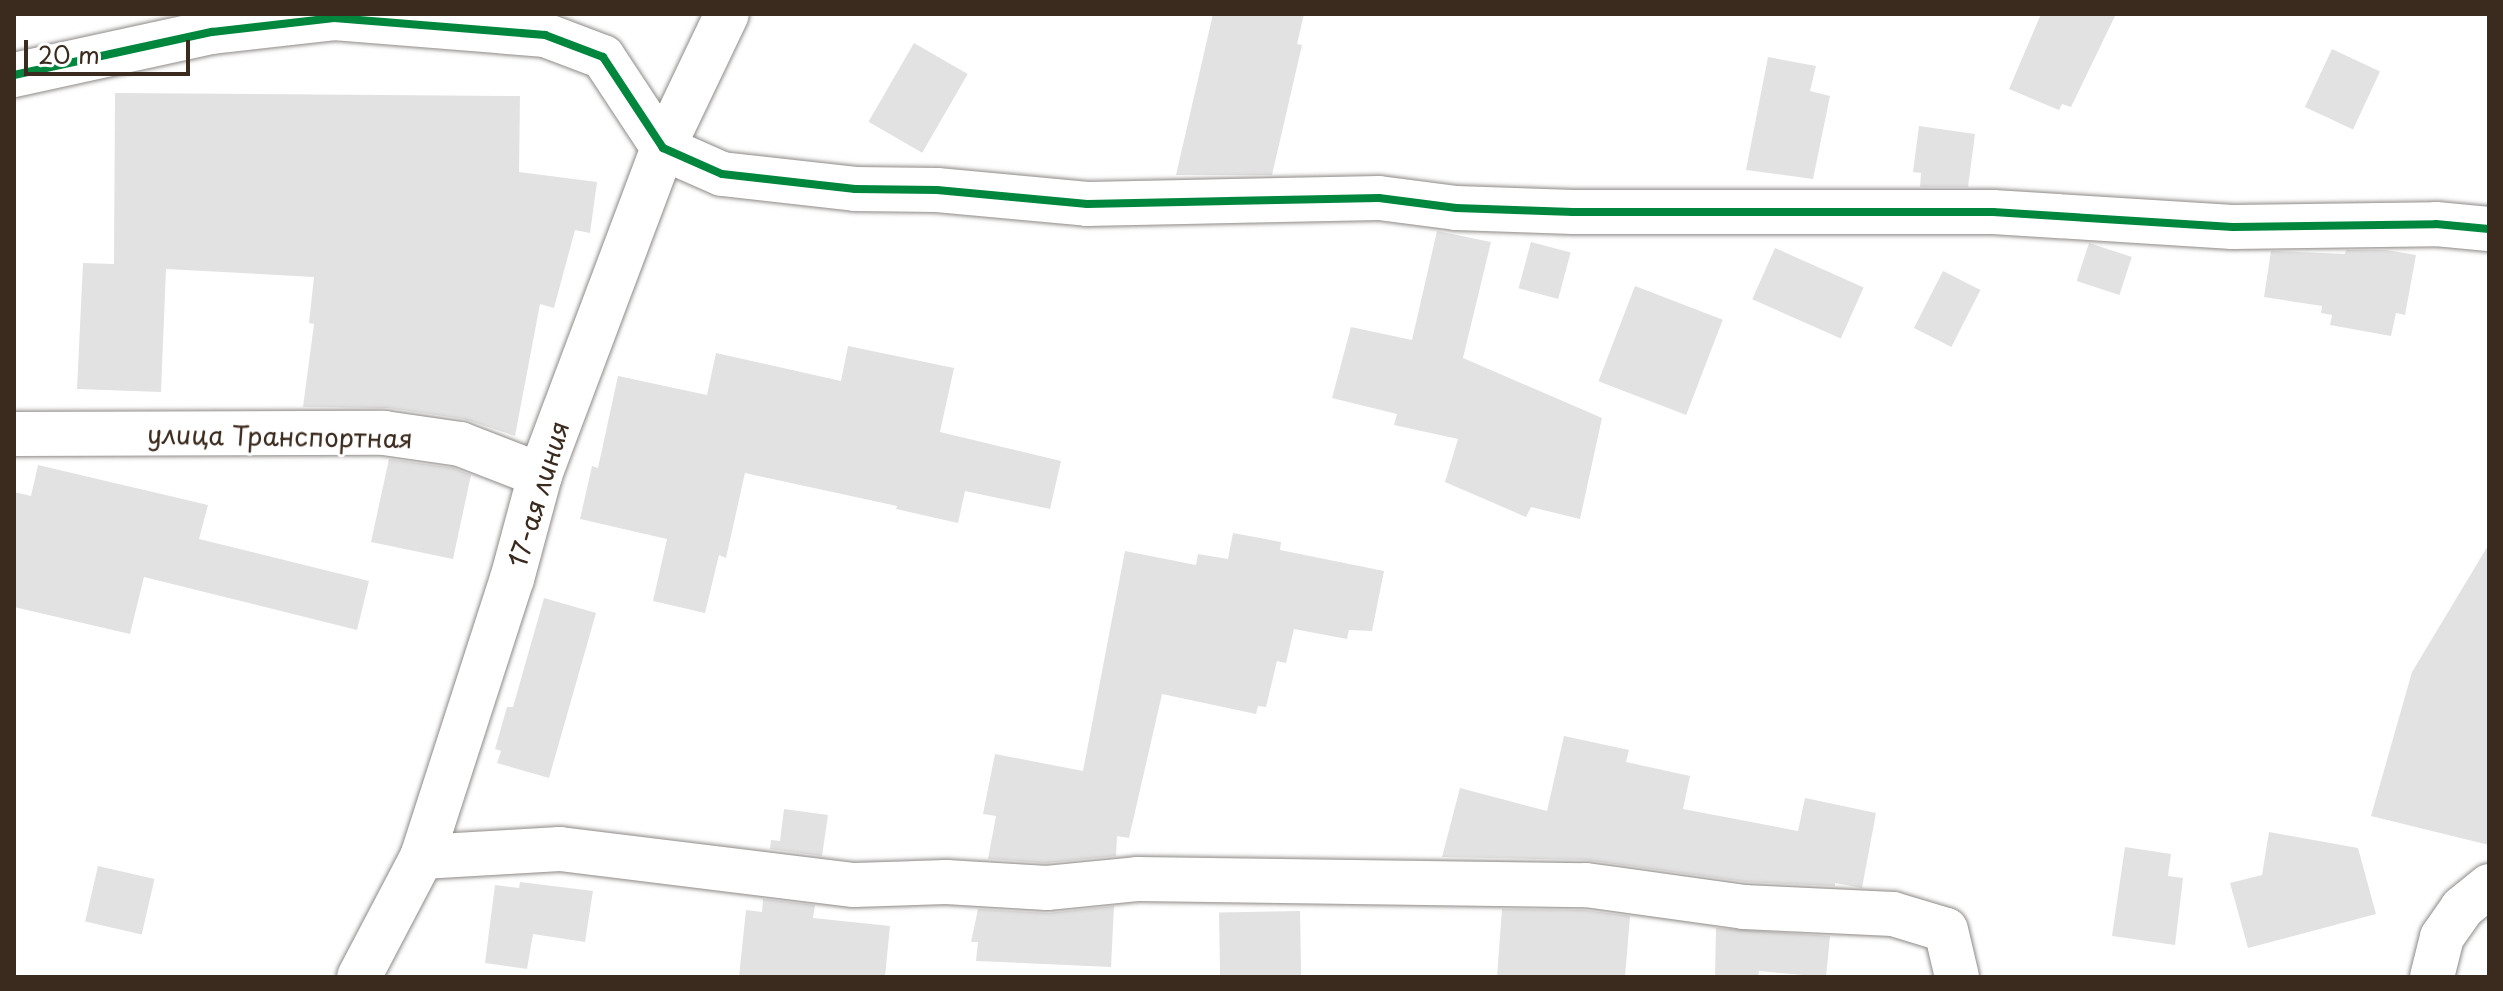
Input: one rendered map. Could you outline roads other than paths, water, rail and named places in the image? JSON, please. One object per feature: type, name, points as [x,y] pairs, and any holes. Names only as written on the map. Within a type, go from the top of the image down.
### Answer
[{"type":"street","name":"17-ая линия","points":[[359,977],[422,857],[512,579],[540,475],[663,148],[727,14]]},
{"type":"street","points":[[14,75],[212,32],[334,18],[545,35],[603,57],[663,148],[722,174],[855,189],[937,190],[1087,204],[1379,198],[1456,208],[1558,212],[1993,212],[2233,227],[2436,224],[2489,229]]},
{"type":"street","name":"улица Транспортная","points":[[14,434],[384,433],[460,444],[540,475]]},
{"type":"street","points":[[422,857],[560,849],[854,885],[946,882],[1047,888],[1166,879],[1586,885],[1744,907],[1893,914],[1946,930],[1957,977]]},
{"type":"street","points":[[2432,977],[2442,937],[2462,908],[2489,886]]}]
